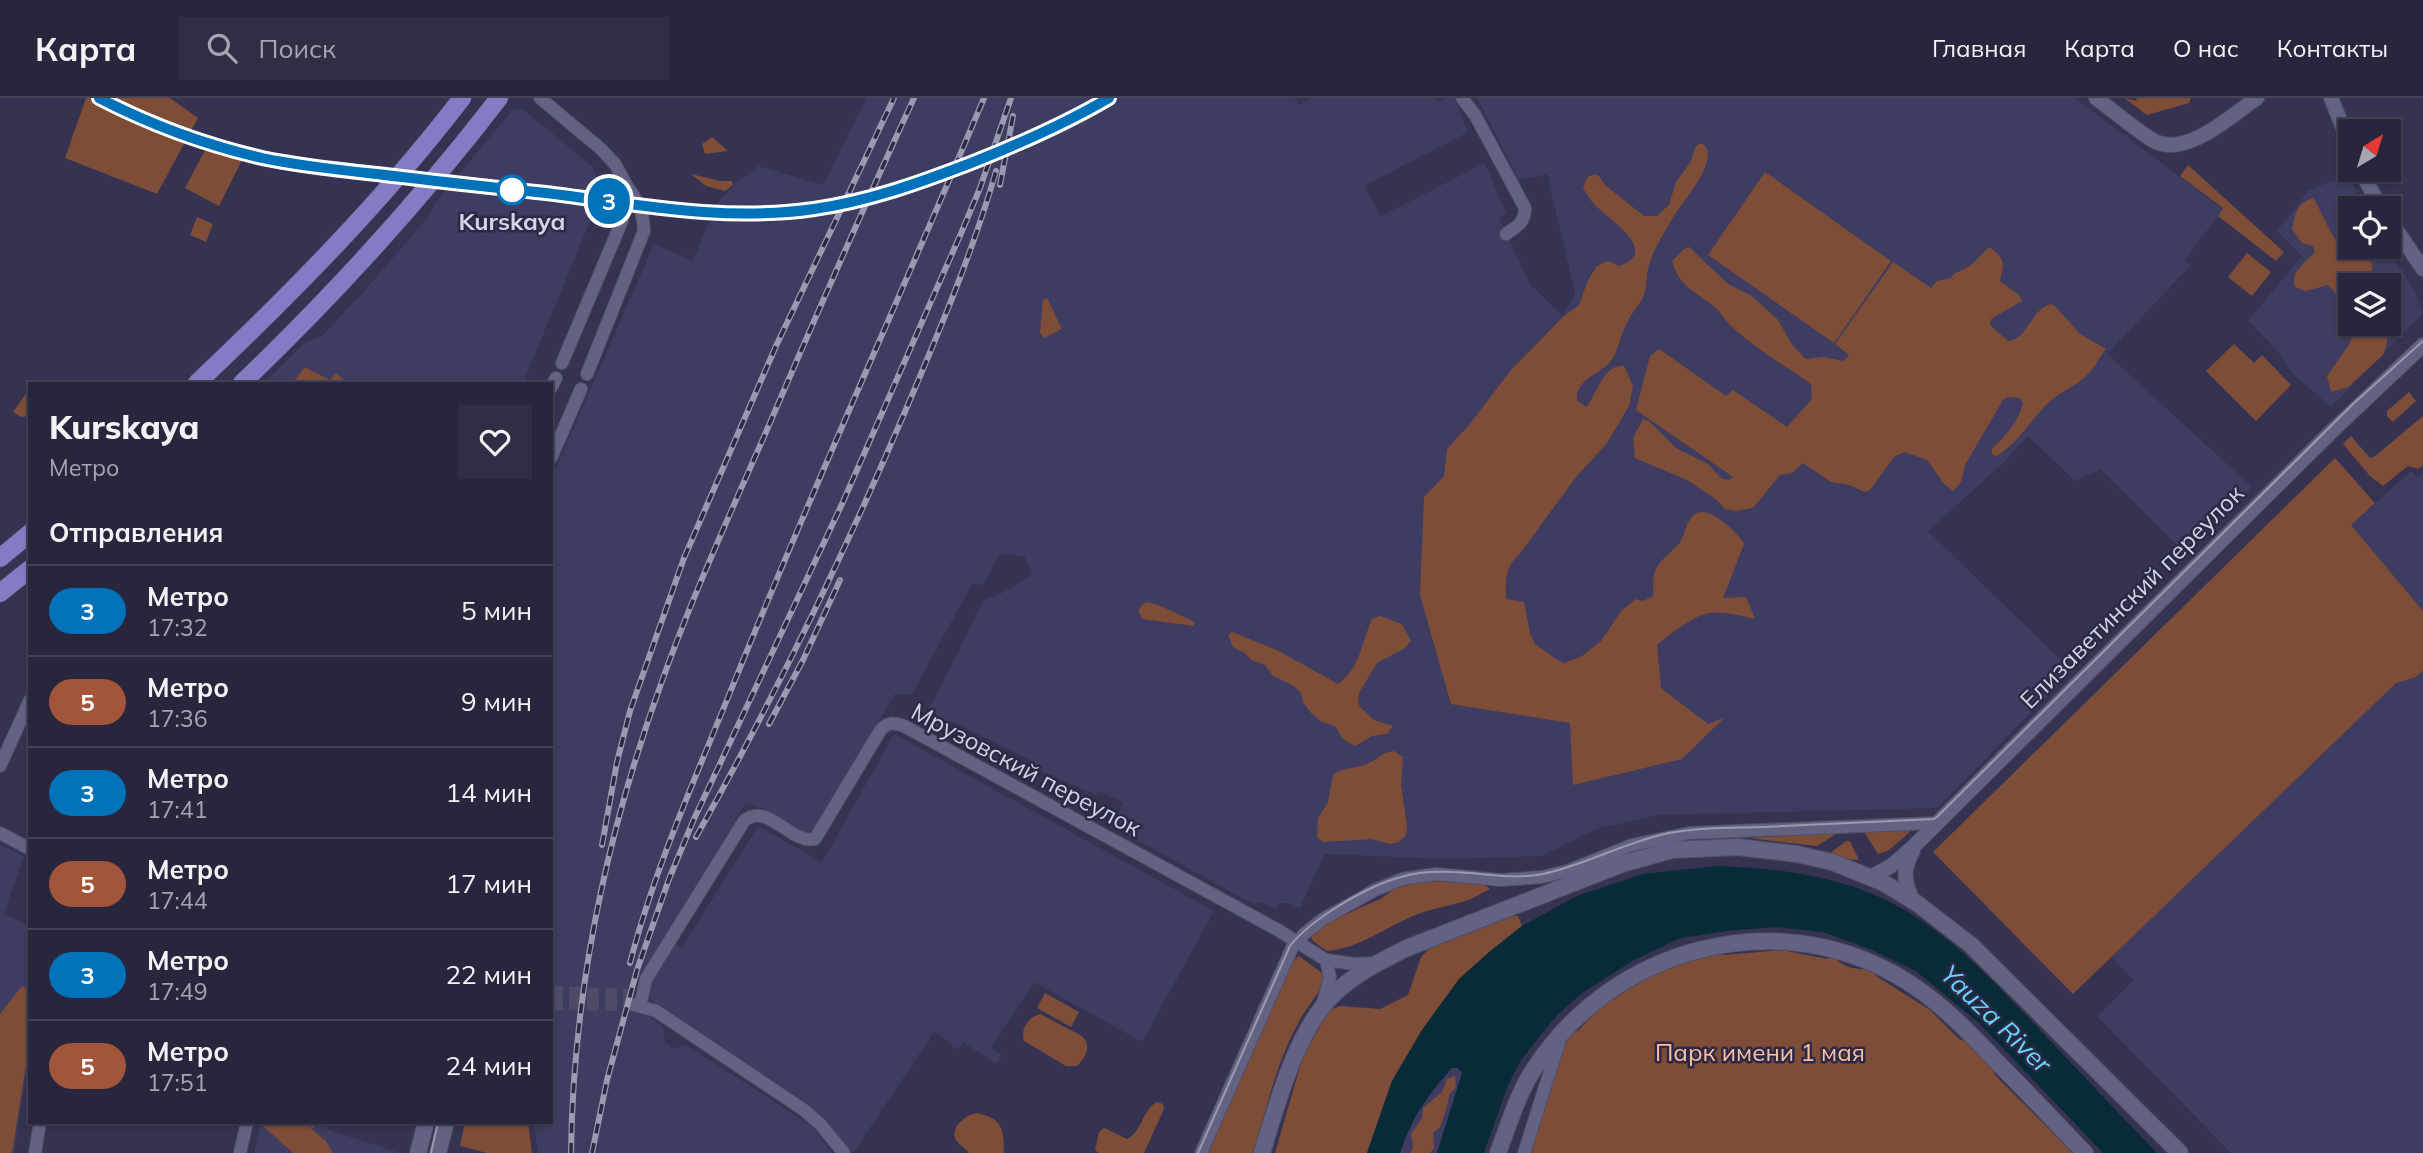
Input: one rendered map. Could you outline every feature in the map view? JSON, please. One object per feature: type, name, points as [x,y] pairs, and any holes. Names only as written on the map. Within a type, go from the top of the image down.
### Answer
[{"type":"main road","points":[[198,382],[333,248],[385,191],[462,98]]},
{"type":"main road","points":[[243,382],[391,231],[450,162],[499,98]]},
{"type":"main road","points":[[4,548],[28,534]]},
{"type":"main road","points":[[5,590],[28,571]]},
{"type":"main road","points":[[5,590],[28,580]]},
{"type":"main road","points":[[1262,1153],[1295,1057],[1320,1009],[1344,985],[1376,963],[1407,948],[1622,864],[1672,850],[1727,847],[1768,850],[1832,862],[1871,877],[1913,901],[1993,965],[2180,1153]]},
{"type":"main road","points":[[1498,1153],[1520,1096],[1535,1068],[1564,1029],[1621,982],[1655,964],[1686,954],[1723,945],[1758,942],[1798,943],[1842,950],[1898,976],[1934,1002],[1981,1045],[2085,1153]]},
{"type":"main road","points":[[418,1153],[425,1124]]},
{"type":"main road","points":[[438,1153],[445,1124]]},
{"type":"street","points":[[540,98],[615,164],[638,200],[643,214],[644,231],[587,374]]},
{"type":"street","points":[[1462,98],[1475,115],[1525,208],[1525,218],[1519,226],[1506,234]]},
{"type":"street","points":[[2096,98],[2156,141],[2176,145],[2203,135],[2257,98]]},
{"type":"street","points":[[2331,98],[2339,119]]},
{"type":"street","points":[[562,363],[622,221],[628,188]]},
{"type":"street","points":[[2401,237],[2423,269]]},
{"type":"street","name":"Елизаветинский переулок","points":[[1871,877],[1891,866],[1922,838],[2330,433],[2423,345]]},
{"type":"street","points":[[553,453],[581,389]]},
{"type":"street","points":[[0,766],[28,704]]},
{"type":"street","name":"Мрузовский переулок","points":[[844,1153],[820,1124],[804,1110],[637,1000],[646,979],[744,821],[752,816],[761,816],[805,839],[815,839],[887,724],[904,726],[1297,941],[1326,960],[1356,964],[1376,963]]},
{"type":"street","points":[[1201,1153],[1284,961],[1297,941],[1324,919],[1375,890],[1402,879],[1419,876],[1453,874],[1502,880],[1542,877],[1632,845],[1689,833],[1935,823]]},
{"type":"street","points":[[0,833],[28,848]]},
{"type":"street","points":[[1913,901],[1904,876],[1905,866],[1922,838]]},
{"type":"street","points":[[1320,1009],[1330,985],[1329,965],[1326,960]]},
{"type":"street","points":[[1524,1153],[1564,1029]]},
{"type":"street","points":[[1520,1096],[1531,1091],[1537,1095],[1539,1101]]},
{"type":"street","points":[[35,1153],[40,1124]]},
{"type":"street","points":[[240,1153],[247,1124]]},
{"type":"shaded area","points":[[866,98],[1295,98],[1299,105],[1312,98],[1435,98],[1438,102],[1445,98],[1454,98],[1468,132],[1364,186],[1381,216],[1485,163],[1506,213],[1499,218],[1530,284],[1563,316],[1575,293],[1547,174],[1519,180],[1477,98],[2075,98],[2223,209],[2185,260],[2191,265],[2107,354],[2252,487],[2186,554],[2100,469],[2075,481],[2028,436],[2001,465],[1928,531],[2072,671],[1937,808],[1657,815],[1596,829],[1542,856],[1448,859],[1325,854],[1300,908],[1288,903],[1279,903],[1277,909],[1261,902],[1255,905],[1117,829],[1114,822],[1123,802],[1098,791],[1096,795],[1030,766],[1032,761],[951,721],[944,732],[935,727],[940,718],[928,711],[983,600],[1002,593],[1033,574],[1024,556],[999,555],[983,585],[972,584],[912,694],[895,694],[814,830],[806,832],[746,803],[635,985],[633,1013],[649,1017],[663,1027],[665,1043],[674,1049],[685,1044],[753,1088],[812,1127],[832,1153],[538,1153],[534,1124],[553,1124],[553,475],[654,244],[693,261],[717,203],[737,182],[759,166],[823,185]]},
{"type":"shaded area","points":[[514,108],[525,111],[593,167],[603,190],[523,382],[265,382],[304,343],[323,335],[429,216],[436,202]]},
{"type":"shaded area","points":[[2338,179],[2338,182],[2351,182],[2358,196],[2338,196],[2338,259],[2393,259],[2416,292],[2423,313],[2401,335],[2401,273],[2338,273],[2338,336],[2400,336],[2331,407],[2292,373],[2275,348],[2248,321],[2302,256],[2277,231],[2309,190]]},
{"type":"shaded area","points":[[2411,471],[2418,478],[2423,473],[2423,611],[2351,525]]},
{"type":"shaded area","points":[[2423,671],[2423,1153],[2231,1153],[2097,1016],[2134,980],[2111,957],[2396,682],[2414,678]]},
{"type":"shaded area","points":[[894,734],[1214,911],[1142,1042],[1034,982],[991,1047],[1002,1055],[996,1064],[963,1042],[958,1050],[934,1032],[853,1153],[808,1104],[643,994],[675,943],[682,947],[758,826],[822,862]]},
{"type":"shaded area","points":[[0,845],[24,856],[4,913],[28,926],[28,1068],[14,1153],[0,1153]]},
{"type":"shaded area","points":[[1452,1068],[1458,1068],[1462,1073],[1437,1153],[1400,1153],[1409,1125]]},
{"type":"shaded area","points":[[261,1124],[329,1124],[328,1130],[401,1153],[254,1153]]},
{"type":"green space","points":[[86,98],[170,98],[198,118],[157,194],[65,158]]},
{"type":"green space","points":[[2124,98],[2136,101],[2137,98],[2191,98],[2189,103],[2147,115]]},
{"type":"green space","points":[[712,137],[728,151],[705,154],[702,144]]},
{"type":"green space","points":[[210,141],[243,158],[219,206],[185,188]]},
{"type":"green space","points":[[1701,143],[1707,149],[1705,167],[1655,249],[1648,269],[1644,295],[1629,319],[1613,358],[1585,381],[1578,392],[1577,400],[1586,407],[1605,375],[1610,370],[1624,366],[1633,386],[1629,406],[1607,443],[1576,477],[1511,564],[1506,580],[1506,599],[1524,602],[1535,644],[1565,663],[1582,656],[1601,641],[1621,611],[1636,599],[1643,601],[1653,596],[1654,575],[1658,565],[1681,541],[1691,518],[1703,512],[1723,522],[1744,544],[1723,598],[1746,597],[1755,619],[1733,614],[1704,614],[1657,645],[1661,688],[1708,724],[1724,718],[1682,759],[1573,785],[1570,723],[1451,704],[1420,595],[1424,497],[1444,476],[1447,449],[1511,370],[1563,317],[1579,305],[1588,280],[1597,266],[1608,261],[1619,266],[1631,260],[1635,252],[1633,243],[1618,225],[1592,202],[1583,188],[1588,178],[1598,175],[1605,185],[1644,216],[1657,216],[1669,205],[1676,182],[1690,163],[1696,146]]},
{"type":"green space","points":[[2188,165],[2284,252],[2276,261],[2218,216],[2223,208],[2180,176]]},
{"type":"green space","points":[[1765,172],[1891,261],[1834,343],[1708,255]]},
{"type":"green space","points":[[691,174],[732,181],[733,185],[725,191],[706,186]]},
{"type":"green space","points":[[2313,198],[2318,206],[2338,243],[2338,259],[2371,259],[2372,273],[2338,273],[2338,296],[2328,285],[2306,291],[2295,287],[2296,272],[2315,252],[2313,246],[2302,243],[2292,229],[2298,209]]},
{"type":"green space","points":[[197,217],[213,224],[206,242],[190,235]]},
{"type":"green space","points":[[1689,247],[1728,284],[1752,296],[1778,320],[1793,346],[1806,359],[1824,357],[1843,361],[1849,355],[1835,344],[1893,262],[1931,288],[1937,281],[1951,278],[1970,266],[1990,247],[2002,262],[2000,281],[2019,295],[2022,301],[1991,319],[1990,325],[2008,341],[2020,335],[2044,307],[2051,304],[2080,334],[2106,349],[2087,375],[2051,400],[2018,438],[1997,456],[1992,454],[1992,449],[2015,423],[2023,403],[2020,398],[2008,397],[2003,400],[1965,465],[1961,482],[1953,491],[1944,484],[1927,460],[1905,452],[1894,457],[1870,490],[1865,492],[1849,485],[1831,482],[1803,463],[1792,473],[1780,475],[1753,508],[1736,511],[1725,509],[1717,500],[1687,480],[1635,458],[1633,438],[1643,419],[1649,421],[1676,448],[1708,464],[1721,478],[1729,480],[1733,477],[1636,410],[1650,356],[1659,349],[1726,396],[1733,390],[1787,427],[1812,399],[1811,384],[1749,341],[1730,325],[1716,308],[1684,283],[1672,261]]},
{"type":"green space","points":[[2247,253],[2271,272],[2252,296],[2228,277]]},
{"type":"green space","points":[[1047,298],[1062,329],[1044,338],[1040,333],[1043,300]]},
{"type":"green space","points":[[2352,336],[2387,336],[2383,355],[2348,387],[2331,392],[2327,376]]},
{"type":"green space","points":[[2234,344],[2254,363],[2262,355],[2291,385],[2256,421],[2206,371]]},
{"type":"green space","points":[[305,367],[330,380],[336,373],[346,382],[293,382]]},
{"type":"green space","points":[[28,391],[28,416],[21,417],[13,412]]},
{"type":"green space","points":[[2409,392],[2416,401],[2393,422],[2387,416],[2387,411]]},
{"type":"green space","points":[[2423,416],[2423,465],[2419,469],[2408,466],[2383,486],[2370,476],[2343,444],[2351,436],[2370,458],[2374,457]]},
{"type":"green space","points":[[2335,458],[2375,503],[2351,525],[2423,611],[2423,671],[2414,678],[2396,683],[2073,994],[1933,852]]},
{"type":"green space","points":[[1149,602],[1194,622],[1194,626],[1142,619],[1138,610],[1144,603]]},
{"type":"green space","points":[[1380,616],[1402,624],[1411,641],[1405,648],[1377,663],[1359,693],[1360,707],[1374,720],[1393,726],[1387,734],[1372,736],[1355,746],[1343,739],[1335,726],[1322,722],[1311,713],[1303,702],[1301,693],[1294,686],[1273,676],[1265,665],[1251,660],[1245,653],[1233,647],[1228,635],[1232,632],[1277,650],[1338,684],[1356,663],[1372,619]]},
{"type":"green space","points":[[1394,751],[1403,757],[1401,785],[1406,835],[1399,842],[1390,844],[1372,839],[1324,842],[1317,837],[1318,818],[1328,802],[1333,775],[1367,764]]},
{"type":"green space","points":[[1911,831],[1889,850],[1878,854],[1864,832]]},
{"type":"green space","points":[[1836,834],[1817,846],[1748,838]]},
{"type":"green space","points":[[1846,841],[1850,841],[1859,860],[1841,859],[1829,854]]},
{"type":"green space","points":[[1441,881],[1474,883],[1490,889],[1465,901],[1418,914],[1351,946],[1327,951],[1311,937],[1332,922],[1381,899],[1397,888]]},
{"type":"green space","points":[[1518,916],[1522,926],[1459,979],[1422,1030],[1392,1081],[1367,1153],[1275,1153],[1303,1056],[1332,1009],[1341,1006],[1380,1009],[1408,995],[1421,957],[1429,949]]},
{"type":"green space","name":"Парк имени 1 мая","points":[[1782,950],[1827,959],[1832,955],[1845,965],[1870,970],[1930,1010],[1960,1040],[1968,1039],[1992,1063],[1995,1075],[2073,1153],[1529,1153],[1564,1046],[1572,1032],[1578,1031],[1594,1013],[1650,970],[1712,952],[1724,955]]},
{"type":"green space","points":[[1299,956],[1326,976],[1285,1050],[1253,1153],[1208,1153],[1292,962]]},
{"type":"green space","points":[[22,986],[28,990],[28,1053],[12,1153],[0,1153],[0,1014]]},
{"type":"green space","points":[[1045,993],[1079,1012],[1071,1027],[1037,1008]]},
{"type":"green space","points":[[1040,1014],[1085,1040],[1087,1051],[1077,1066],[1066,1066],[1024,1041],[1026,1024]]},
{"type":"green space","points":[[1455,1076],[1456,1087],[1449,1095],[1440,1127],[1433,1133],[1434,1148],[1430,1153],[1410,1153],[1413,1147],[1411,1134],[1422,1118],[1423,1108],[1442,1092],[1447,1079]]},
{"type":"green space","points":[[1157,1102],[1163,1104],[1164,1109],[1144,1153],[1099,1153],[1095,1150],[1099,1132],[1104,1128],[1127,1139]]},
{"type":"green space","points":[[976,1113],[992,1118],[1000,1126],[1004,1153],[969,1153],[957,1142],[954,1135],[957,1127],[963,1119]]},
{"type":"green space","points":[[265,1124],[315,1124],[314,1128],[309,1127],[326,1141],[333,1153],[293,1153],[264,1127]]},
{"type":"green space","points":[[465,1124],[528,1124],[532,1153],[487,1153],[460,1146]]},
{"type":"water","name":"Yauza River","points":[[1717,866],[1758,868],[1840,883],[1879,897],[1924,923],[1985,973],[2157,1153],[2103,1153],[1979,1023],[1916,971],[1872,950],[1823,932],[1775,927],[1681,938],[1634,960],[1582,993],[1557,1015],[1521,1060],[1508,1085],[1484,1153],[1437,1153],[1462,1073],[1458,1068],[1452,1068],[1421,1108],[1400,1153],[1367,1153],[1392,1081],[1422,1030],[1459,979],[1489,952],[1522,926],[1577,896],[1643,874]]},
{"type":"tunnel","points":[[553,992],[634,995]]},
{"type":"tunnel","points":[[553,1004],[634,1005]]},
{"type":"tram line","points":[[1198,1153],[1290,946],[1325,915],[1387,881],[1407,875],[1440,872],[1532,876],[1575,865],[1653,837],[1681,831],[1934,819],[2353,404],[2423,341]]},
{"type":"tram line","points":[[431,1153],[438,1124]]},
{"type":"railway","points":[[602,845],[617,762],[630,711],[684,558],[776,346],[894,98]]},
{"type":"railway","points":[[571,1153],[573,1093],[586,973],[610,854],[642,738],[712,556],[914,98]]},
{"type":"railway","points":[[630,963],[663,859],[690,791],[793,541],[984,98]]},
{"type":"railway","points":[[592,1153],[607,1080],[637,970],[669,879],[694,819],[842,504],[962,231],[1011,98]]},
{"type":"railway","points":[[1000,185],[1013,116]]},
{"type":"railway","points":[[696,837],[779,681],[880,468],[954,294],[996,171]]},
{"type":"railway","points":[[769,724],[803,660],[840,580]]},
{"type":"metro line","name":"3","points":[[99,98],[132,115],[197,140],[264,158],[332,169],[690,210],[751,213],[812,209],[871,198],[901,189],[1051,130],[1109,98]]},
{"type":"place","name":"Kurskaya","points":[[512,190]]}]
